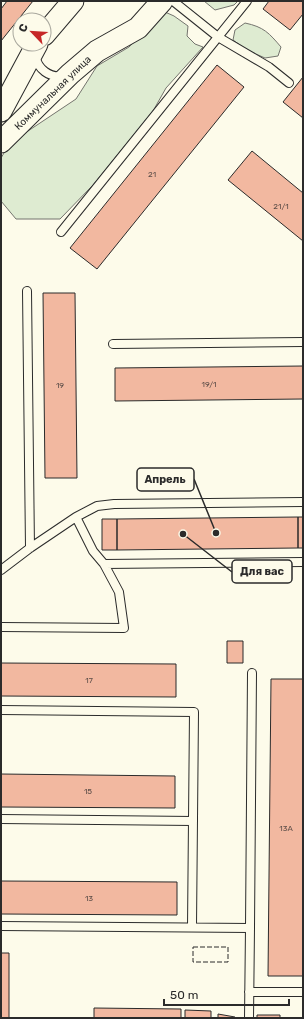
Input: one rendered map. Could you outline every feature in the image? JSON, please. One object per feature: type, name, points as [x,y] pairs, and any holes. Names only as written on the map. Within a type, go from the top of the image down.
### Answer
[{"type":"street","points":[[52,26],[73,1]]},
{"type":"street","name":"Коммунальная улица","points":[[1,142],[70,74],[97,51],[138,28],[162,1]]},
{"type":"street","points":[[1,111],[33,52]]},
{"type":"lane","points":[[173,1],[218,37],[269,67],[289,83]]},
{"type":"lane","points":[[61,232],[247,1]]},
{"type":"lane","points":[[36,52],[36,62],[45,72],[55,76],[70,74]]},
{"type":"lane","points":[[27,291],[30,548]]},
{"type":"lane","points":[[113,344],[303,342]]},
{"type":"lane","points":[[1,570],[30,548],[76,517],[97,506],[114,504],[303,502]]},
{"type":"lane","points":[[1,627],[124,628],[119,592],[104,564],[94,551],[76,517]]},
{"type":"lane","points":[[104,564],[303,562]]},
{"type":"lane","points":[[249,1018],[252,674]]},
{"type":"lane","points":[[1,710],[194,712],[192,928]]},
{"type":"lane","points":[[1,819],[193,821]]},
{"type":"lane","points":[[1,926],[250,928]]},
{"type":"lane","points":[[249,992],[303,992]]},
{"type":"green space","points":[[204,1],[238,1],[234,5],[215,10]]},
{"type":"green space","points":[[165,12],[174,16],[188,26],[187,36],[195,44],[203,47],[166,88],[153,111],[93,185],[60,219],[16,219],[1,201],[1,158],[10,143],[76,99],[97,66],[129,47]]},
{"type":"green space","points":[[245,23],[257,26],[266,31],[273,38],[281,47],[278,56],[265,58],[247,50],[233,40],[235,30]]},
{"type":"building","points":[[7,1],[33,1],[24,12],[12,12],[12,27],[1,41],[1,9]]},
{"type":"building","points":[[269,1],[303,1],[303,14],[290,30],[263,9]]},
{"type":"building","points":[[217,65],[244,87],[97,269],[70,248]]},
{"type":"building","points":[[303,77],[303,118],[283,102]]},
{"type":"building","points":[[252,151],[303,193],[303,241],[228,180]]},
{"type":"building","points":[[43,293],[75,293],[77,478],[45,478]]},
{"type":"building","points":[[303,366],[303,399],[115,401],[115,368]]},
{"type":"building","points":[[298,517],[298,548],[117,550],[117,519]]},
{"type":"building","points":[[298,517],[303,517],[303,548],[298,548]]},
{"type":"building","points":[[102,519],[117,519],[117,550],[102,550]]},
{"type":"building","points":[[227,641],[243,641],[243,663],[227,663]]},
{"type":"building","points":[[1,663],[176,664],[176,697],[1,696]]},
{"type":"building","points":[[271,679],[303,679],[303,976],[268,976]]},
{"type":"building","points":[[1,774],[175,776],[175,808],[1,807]]},
{"type":"building","points":[[1,881],[177,882],[177,915],[1,914]]},
{"type":"building","points":[[1,953],[9,953],[9,1018],[1,1018]]},
{"type":"building","points":[[94,1008],[181,1009],[181,1018],[94,1018]]},
{"type":"building","points":[[185,1010],[211,1011],[211,1018],[185,1018]]},
{"type":"building","points":[[218,1014],[235,1017],[235,1018],[218,1018]]},
{"type":"building","points":[[257,1015],[280,1015],[280,1018],[257,1018]]},
{"type":"fence","points":[[193,947],[228,947],[228,962],[193,962],[193,947]]},
{"type":"place","name":"Апрель","points":[[216,533]]},
{"type":"place","name":"Для вас","points":[[183,534]]}]
